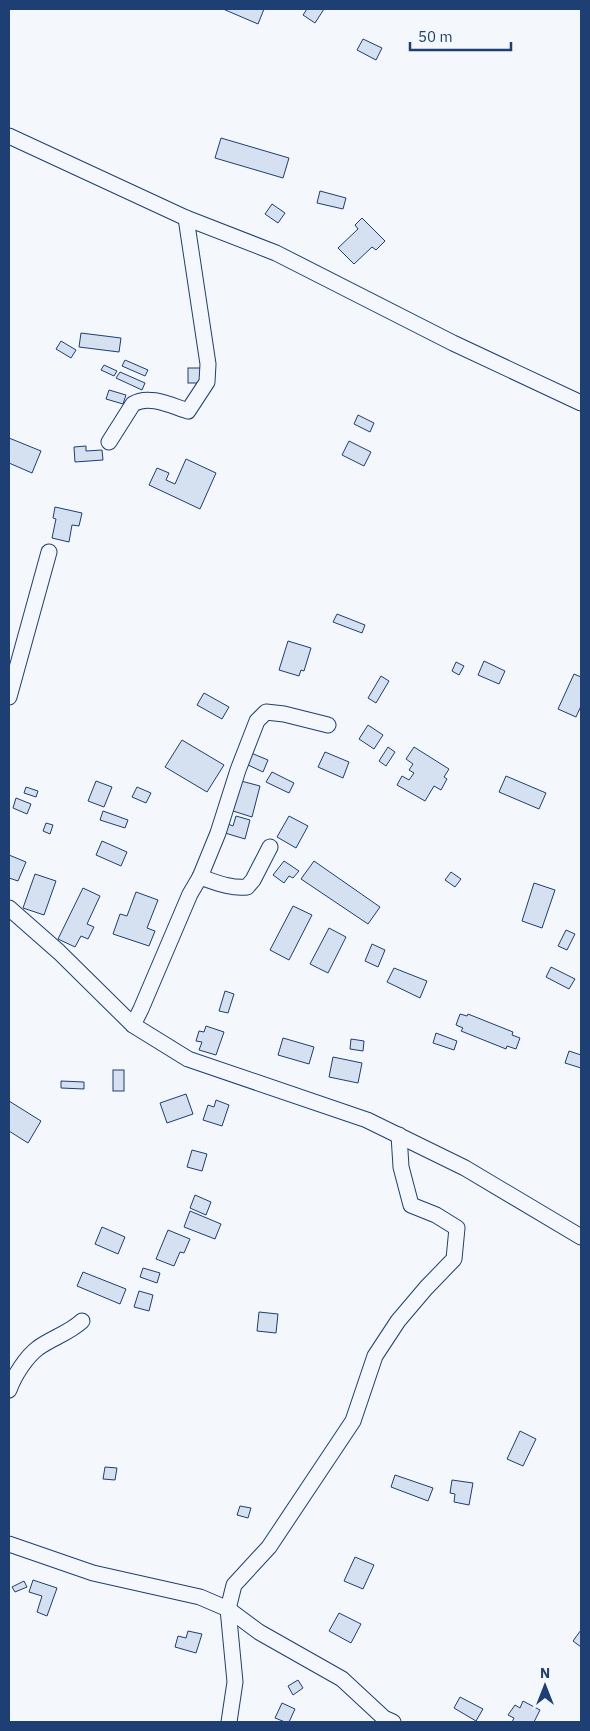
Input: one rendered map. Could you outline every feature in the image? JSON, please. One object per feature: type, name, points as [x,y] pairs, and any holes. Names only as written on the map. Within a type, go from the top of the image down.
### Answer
[{"type":"street","points":[[9,136],[186,218],[276,253],[453,343],[581,403]]},
{"type":"street","points":[[109,442],[133,404],[143,399],[165,403],[188,411],[208,382],[208,364],[186,218]]},
{"type":"street","points":[[9,697],[49,552]]},
{"type":"street","points":[[133,1025],[218,833],[238,770],[257,721],[266,712],[284,714],[328,725]]},
{"type":"street","points":[[200,877],[230,887],[247,887],[253,880],[270,847]]},
{"type":"street","points":[[9,908],[59,952],[133,1025],[188,1059],[367,1120],[465,1168],[581,1236]]},
{"type":"street","points":[[229,1722],[235,1682],[228,1609],[234,1585],[269,1547],[353,1422],[375,1356],[398,1321],[454,1259],[457,1228],[436,1215],[411,1205],[401,1167],[399,1136]]},
{"type":"street","points":[[9,1390],[23,1364],[38,1348],[72,1330],[82,1321]]},
{"type":"street","points":[[9,1544],[93,1573],[200,1597],[228,1609],[259,1632],[342,1679],[384,1718],[393,1722]]},
{"type":"building","points":[[223,9],[264,9],[258,24]]},
{"type":"building","points":[[307,9],[324,9],[315,23],[303,15]]},
{"type":"building","points":[[363,39],[382,48],[376,60],[357,50]]},
{"type":"building","points":[[221,138],[289,158],[283,178],[215,158]]},
{"type":"building","points":[[320,191],[346,198],[343,209],[317,203]]},
{"type":"building","points":[[272,204],[285,213],[278,223],[265,214]]},
{"type":"building","points":[[362,218],[385,241],[376,250],[372,247],[354,264],[338,248],[358,229],[355,225]]},
{"type":"building","points":[[81,333],[121,338],[119,352],[79,347]]},
{"type":"building","points":[[61,341],[76,350],[71,358],[56,349]]},
{"type":"building","points":[[125,360],[148,370],[145,376],[122,366]]},
{"type":"building","points":[[104,365],[117,371],[114,376],[101,370]]},
{"type":"building","points":[[188,368],[201,368],[201,383],[188,383]]},
{"type":"building","points":[[120,372],[145,383],[142,390],[116,378]]},
{"type":"building","points":[[109,390],[126,395],[123,404],[106,399]]},
{"type":"building","points":[[358,415],[374,423],[370,432],[354,424]]},
{"type":"building","points":[[9,438],[41,451],[32,473],[9,463]]},
{"type":"building","points":[[349,441],[371,452],[364,466],[342,455]]},
{"type":"building","points":[[86,446],[86,451],[102,450],[103,460],[75,462],[74,447]]},
{"type":"building","points":[[186,459],[216,473],[200,509],[149,485],[157,468],[169,473],[166,480],[175,484]]},
{"type":"building","points":[[55,507],[82,513],[79,526],[72,525],[69,542],[52,538],[56,519],[53,518]]},
{"type":"building","points":[[337,614],[365,625],[362,633],[333,622]]},
{"type":"building","points":[[288,641],[311,648],[304,671],[301,670],[299,676],[279,670]]},
{"type":"building","points":[[484,661],[505,671],[499,684],[478,675]]},
{"type":"building","points":[[456,662],[464,666],[459,675],[452,671]]},
{"type":"building","points":[[574,674],[581,677],[581,706],[576,717],[558,709]]},
{"type":"building","points":[[381,676],[389,681],[376,703],[368,698]]},
{"type":"building","points":[[204,693],[229,707],[222,719],[197,705]]},
{"type":"building","points":[[368,725],[383,735],[374,749],[359,739]]},
{"type":"building","points":[[182,740],[224,765],[207,792],[165,767]]},
{"type":"building","points":[[388,747],[395,752],[386,766],[379,761]]},
{"type":"building","points":[[414,747],[449,769],[444,777],[447,779],[441,790],[434,786],[425,801],[397,785],[402,776],[409,780],[414,773],[409,770],[413,764],[406,759]]},
{"type":"building","points":[[325,752],[349,762],[343,778],[318,767]]},
{"type":"building","points":[[251,753],[268,760],[263,772],[246,764]]},
{"type":"building","points":[[272,772],[294,783],[289,793],[266,782]]},
{"type":"building","points":[[506,776],[546,793],[539,809],[499,792]]},
{"type":"building","points":[[96,781],[112,787],[104,807],[88,801]]},
{"type":"building","points":[[241,781],[260,786],[252,817],[233,811]]},
{"type":"building","points":[[26,787],[38,791],[36,797],[24,793]]},
{"type":"building","points":[[137,787],[151,793],[146,803],[132,797]]},
{"type":"building","points":[[16,798],[31,804],[27,814],[13,808]]},
{"type":"building","points":[[103,811],[128,820],[125,828],[100,820]]},
{"type":"building","points":[[236,816],[250,820],[245,839],[225,833],[228,824],[233,826]]},
{"type":"building","points":[[289,816],[308,826],[296,848],[277,837]]},
{"type":"building","points":[[46,823],[53,825],[50,834],[43,831]]},
{"type":"building","points":[[102,841],[127,852],[121,866],[96,855]]},
{"type":"building","points":[[9,855],[26,862],[18,881],[9,878]]},
{"type":"building","points":[[284,861],[299,871],[293,878],[289,876],[284,883],[273,875]]},
{"type":"building","points":[[314,861],[380,907],[368,924],[301,879]]},
{"type":"building","points":[[451,872],[461,879],[455,887],[445,880]]},
{"type":"building","points":[[35,874],[56,881],[44,915],[23,908]]},
{"type":"building","points":[[534,883],[555,890],[542,928],[522,921]]},
{"type":"building","points":[[83,888],[100,896],[87,924],[94,927],[88,939],[81,936],[75,947],[58,939]]},
{"type":"building","points":[[136,892],[158,900],[147,928],[155,931],[149,946],[113,934],[120,914],[127,916]]},
{"type":"building","points":[[293,906],[312,915],[289,960],[270,950]]},
{"type":"building","points":[[329,928],[346,937],[328,973],[310,964]]},
{"type":"building","points":[[566,930],[575,934],[567,950],[558,946]]},
{"type":"building","points":[[372,944],[385,950],[378,967],[365,961]]},
{"type":"building","points":[[551,967],[575,979],[569,989],[546,977]]},
{"type":"building","points":[[394,968],[427,981],[420,998],[387,982]]},
{"type":"building","points":[[225,991],[234,994],[228,1013],[219,1011]]},
{"type":"building","points":[[460,1014],[467,1016],[468,1014],[513,1032],[512,1035],[520,1038],[516,1049],[507,1046],[506,1049],[461,1031],[463,1028],[456,1025]]},
{"type":"building","points":[[206,1026],[224,1032],[216,1055],[199,1050],[202,1042],[196,1041],[199,1031],[204,1032]]},
{"type":"building","points":[[436,1033],[457,1041],[454,1050],[433,1043]]},
{"type":"building","points":[[283,1038],[314,1047],[309,1064],[278,1055]]},
{"type":"building","points":[[351,1039],[364,1041],[363,1051],[350,1049]]},
{"type":"building","points":[[569,1051],[581,1055],[581,1068],[565,1063]]},
{"type":"building","points":[[333,1057],[362,1063],[358,1083],[329,1077]]},
{"type":"building","points":[[113,1070],[124,1070],[124,1091],[113,1091]]},
{"type":"building","points":[[61,1081],[84,1082],[84,1089],[61,1088]]},
{"type":"building","points":[[186,1094],[193,1114],[167,1123],[160,1103]]},
{"type":"building","points":[[216,1100],[229,1105],[222,1126],[203,1120],[208,1105],[214,1107]]},
{"type":"building","points":[[9,1101],[41,1121],[28,1143],[9,1131]]},
{"type":"building","points":[[192,1150],[207,1154],[202,1171],[187,1167]]},
{"type":"building","points":[[195,1195],[211,1202],[206,1215],[190,1208]]},
{"type":"building","points":[[190,1211],[221,1224],[215,1239],[184,1227]]},
{"type":"building","points":[[102,1227],[125,1237],[118,1254],[95,1244]]},
{"type":"building","points":[[168,1230],[190,1239],[184,1253],[180,1252],[174,1266],[156,1259]]},
{"type":"building","points":[[143,1268],[160,1273],[157,1283],[140,1277]]},
{"type":"building","points":[[83,1272],[126,1289],[120,1304],[77,1286]]},
{"type":"building","points":[[139,1291],[153,1295],[149,1311],[134,1307]]},
{"type":"building","points":[[259,1312],[278,1314],[276,1333],[257,1331]]},
{"type":"building","points":[[520,1431],[536,1439],[523,1466],[507,1459]]},
{"type":"building","points":[[105,1467],[117,1468],[115,1480],[103,1479]]},
{"type":"building","points":[[395,1475],[433,1488],[428,1501],[391,1487]]},
{"type":"building","points":[[452,1480],[473,1483],[469,1505],[454,1502],[455,1494],[450,1493]]},
{"type":"building","points":[[240,1506],[251,1508],[248,1518],[237,1515]]},
{"type":"building","points":[[355,1557],[374,1565],[363,1589],[344,1581]]},
{"type":"building","points":[[33,1580],[57,1588],[47,1616],[37,1612],[42,1596],[29,1592]]},
{"type":"building","points":[[24,1581],[27,1587],[15,1592],[12,1587]]},
{"type":"building","points":[[339,1613],[361,1624],[351,1643],[329,1631]]},
{"type":"building","points":[[581,1630],[581,1647],[573,1641]]},
{"type":"building","points":[[188,1631],[202,1634],[196,1653],[175,1647],[178,1636],[186,1638]]},
{"type":"building","points":[[298,1680],[303,1688],[293,1695],[288,1686]]},
{"type":"building","points":[[460,1697],[483,1709],[476,1721],[454,1708]]},
{"type":"building","points":[[523,1701],[540,1710],[534,1722],[512,1722],[514,1718],[508,1715],[515,1705],[520,1708]]},
{"type":"building","points":[[282,1703],[295,1709],[289,1722],[275,1718]]}]
